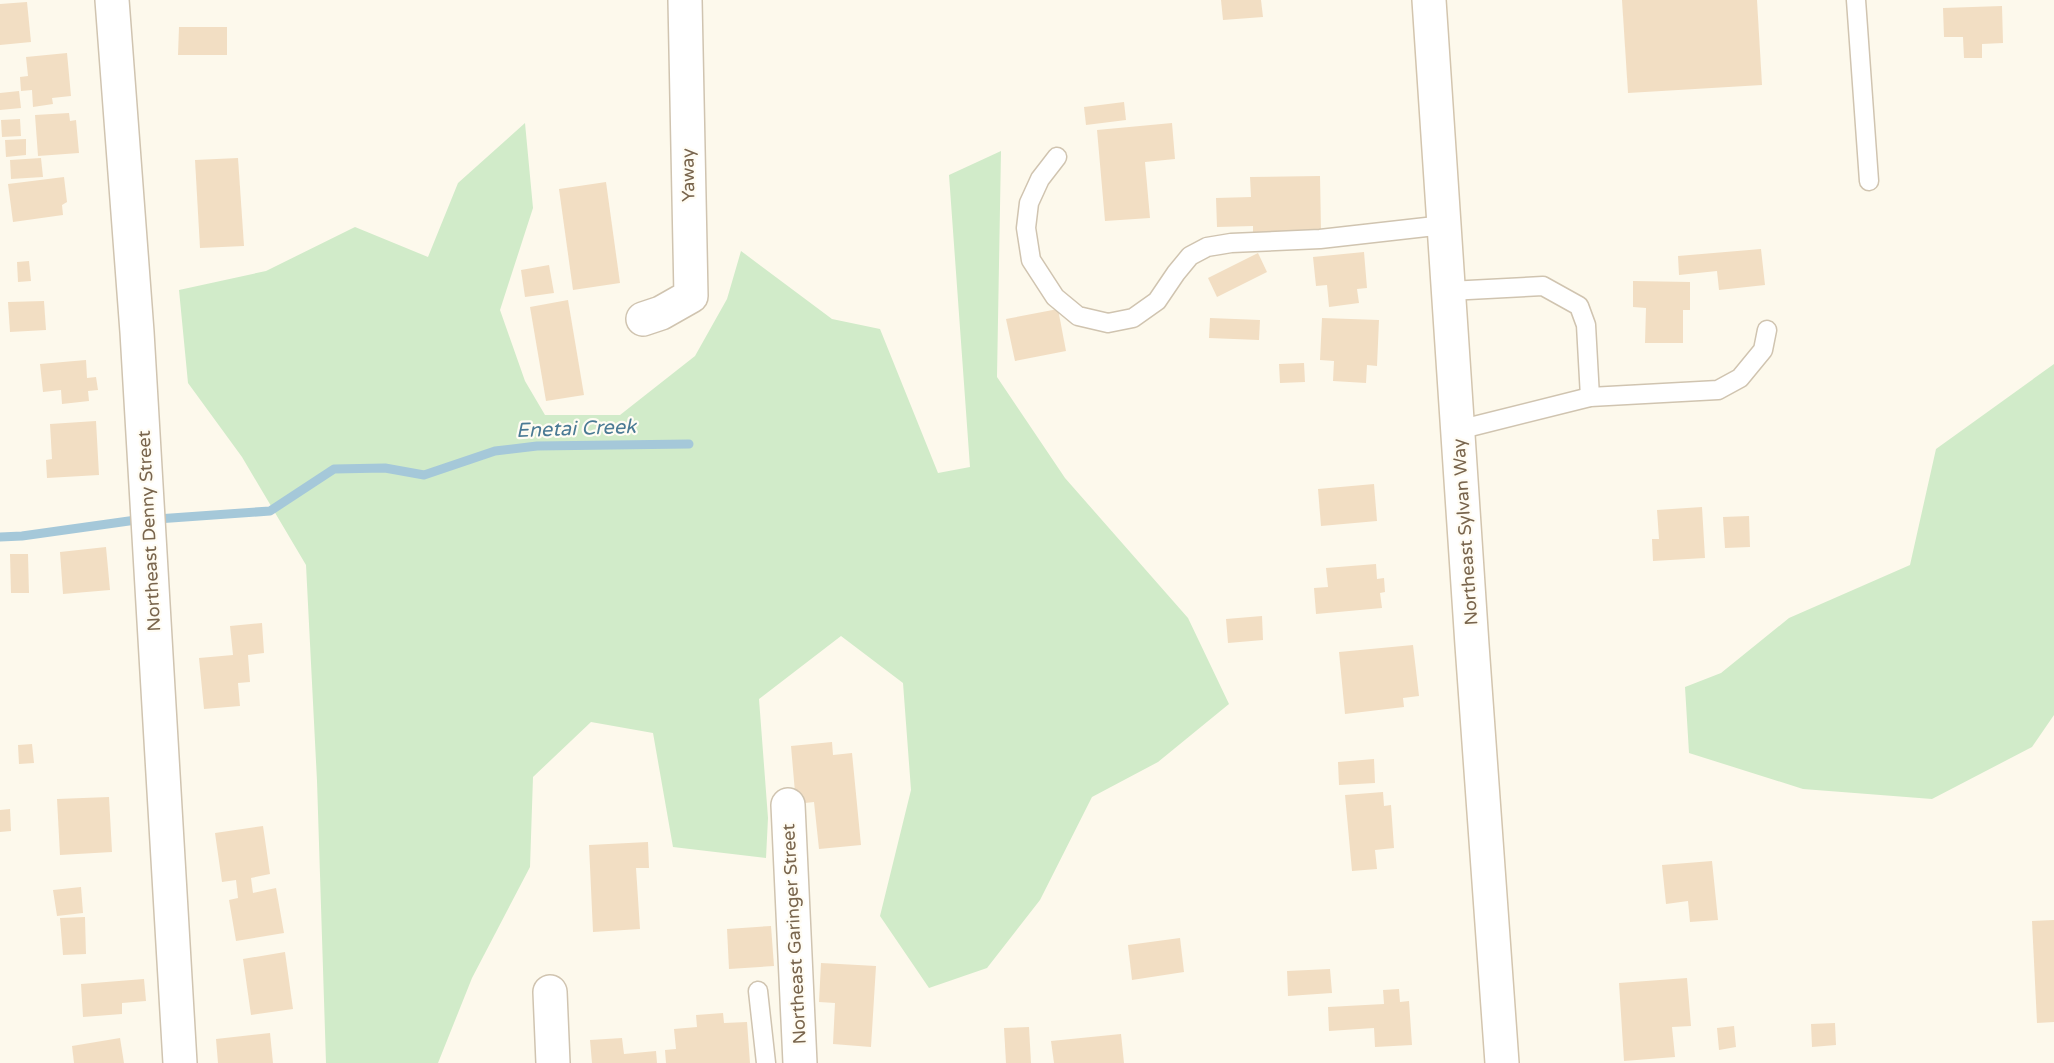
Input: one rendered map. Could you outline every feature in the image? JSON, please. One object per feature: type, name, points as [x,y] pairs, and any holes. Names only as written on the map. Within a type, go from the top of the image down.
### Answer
[{"type":"street","name":"Northeast Denny Street","points":[[112,0],[137,332],[180,1063]]},
{"type":"street","name":"Yaway","points":[[642,319],[661,313],[691,296],[685,0]]},
{"type":"street","name":"Northeast Sylvan Way","points":[[1430,0],[1503,1063]]},
{"type":"street","name":"Northeast Garinger Street","points":[[788,805],[800,1063]]},
{"type":"street","points":[[549,992],[554,1063]]},
{"type":"lane","points":[[1856,0],[1869,181]]},
{"type":"lane","points":[[1057,157],[1040,179],[1029,203],[1026,228],[1031,260],[1055,297],[1078,316],[1108,323],[1133,318],[1157,301],[1190,256],[1207,247],[1231,243],[1320,239],[1444,225]]},
{"type":"lane","points":[[1449,291],[1543,286],[1579,306],[1586,325],[1590,397]]},
{"type":"lane","points":[[1458,430],[1590,397],[1718,390],[1740,378],[1762,350],[1767,330]]},
{"type":"lane","points":[[758,991],[766,1063]]},
{"type":"green space","points":[[525,123],[533,208],[500,310],[525,381],[545,415],[620,415],[695,356],[727,299],[741,251],[832,319],[880,329],[938,473],[970,467],[949,175],[1001,151],[997,377],[1065,478],[1188,618],[1229,704],[1158,762],[1092,797],[1040,900],[987,968],[929,988],[880,916],[911,790],[903,683],[841,636],[759,699],[768,818],[766,858],[673,847],[653,733],[591,722],[533,777],[530,867],[472,978],[438,1063],[326,1063],[317,781],[306,565],[242,457],[188,383],[179,290],[266,271],[355,227],[428,257],[458,183]]},
{"type":"green space","points":[[2054,364],[2054,715],[2032,747],[1932,799],[1803,789],[1689,753],[1685,687],[1721,673],[1789,618],[1910,565],[1936,449]]},
{"type":"building","points":[[1221,0],[1261,0],[1263,17],[1223,20]]},
{"type":"building","points":[[1622,0],[1757,0],[1762,85],[1628,93]]},
{"type":"building","points":[[27,2],[31,42],[0,45],[0,4]]},
{"type":"building","points":[[2002,6],[2003,43],[1982,44],[1982,58],[1964,58],[1963,37],[1944,37],[1943,8]]},
{"type":"building","points":[[179,27],[227,27],[227,55],[178,55]]},
{"type":"building","points":[[67,53],[71,96],[52,98],[53,104],[33,107],[32,90],[21,91],[20,77],[28,76],[26,57]]},
{"type":"building","points":[[19,91],[21,108],[0,110],[0,93]]},
{"type":"building","points":[[1124,102],[1126,120],[1086,125],[1084,107]]},
{"type":"building","points":[[69,113],[70,121],[76,120],[79,153],[38,156],[35,115]]},
{"type":"building","points":[[20,119],[21,136],[2,137],[1,120]]},
{"type":"building","points":[[1172,123],[1175,159],[1145,162],[1150,218],[1105,221],[1097,130]]},
{"type":"building","points":[[26,139],[26,155],[6,157],[5,140]]},
{"type":"building","points":[[41,158],[43,177],[11,179],[10,160]]},
{"type":"building","points":[[238,158],[244,246],[200,248],[195,160]]},
{"type":"building","points":[[1320,176],[1321,231],[1253,233],[1253,226],[1217,227],[1216,198],[1251,197],[1250,177]]},
{"type":"building","points":[[64,177],[67,202],[62,205],[63,215],[13,222],[8,184]]},
{"type":"building","points":[[606,182],[620,283],[573,290],[559,189]]},
{"type":"building","points":[[1761,249],[1765,285],[1719,290],[1717,271],[1679,275],[1678,256]]},
{"type":"building","points":[[1364,252],[1367,288],[1357,289],[1359,303],[1329,307],[1327,285],[1316,286],[1313,257]]},
{"type":"building","points":[[1258,253],[1267,272],[1217,297],[1208,278]]},
{"type":"building","points":[[29,261],[31,281],[18,282],[17,262]]},
{"type":"building","points":[[549,265],[554,293],[525,297],[521,270]]},
{"type":"building","points":[[1633,281],[1690,282],[1690,310],[1683,310],[1683,343],[1645,343],[1646,308],[1633,307]]},
{"type":"building","points":[[568,300],[584,395],[546,401],[530,307]]},
{"type":"building","points":[[44,301],[46,330],[10,332],[8,302]]},
{"type":"building","points":[[1058,309],[1066,351],[1015,361],[1006,319]]},
{"type":"building","points":[[1210,318],[1260,320],[1259,340],[1209,338]]},
{"type":"building","points":[[1322,318],[1379,320],[1377,366],[1367,365],[1366,383],[1333,381],[1334,361],[1320,360]]},
{"type":"building","points":[[86,360],[87,378],[96,377],[98,390],[88,391],[89,401],[62,404],[61,390],[43,392],[40,364]]},
{"type":"building","points":[[1304,363],[1305,382],[1280,383],[1279,364]]},
{"type":"building","points":[[96,421],[99,475],[47,478],[46,460],[52,459],[50,424]]},
{"type":"building","points":[[1374,484],[1377,521],[1321,526],[1318,489]]},
{"type":"building","points":[[1702,507],[1705,558],[1653,561],[1652,539],[1659,539],[1657,510]]},
{"type":"building","points":[[1749,516],[1750,547],[1725,548],[1723,517]]},
{"type":"building","points":[[106,547],[110,590],[63,594],[60,552]]},
{"type":"building","points":[[10,554],[28,554],[29,593],[11,593]]},
{"type":"building","points":[[1376,564],[1377,579],[1384,578],[1385,592],[1380,593],[1382,608],[1316,614],[1314,588],[1328,587],[1326,568]]},
{"type":"building","points":[[1262,616],[1263,640],[1228,643],[1226,619]]},
{"type":"building","points":[[262,623],[264,653],[248,655],[250,682],[238,683],[240,706],[204,709],[199,658],[233,655],[230,626]]},
{"type":"building","points":[[1413,645],[1419,696],[1403,698],[1404,707],[1345,714],[1339,652]]},
{"type":"building","points":[[832,742],[833,755],[852,753],[861,845],[819,849],[814,802],[796,804],[791,746]]},
{"type":"building","points":[[32,744],[34,763],[19,764],[18,745]]},
{"type":"building","points":[[1374,759],[1375,783],[1339,785],[1338,762]]},
{"type":"building","points":[[1383,792],[1384,806],[1391,805],[1394,848],[1375,850],[1377,869],[1352,871],[1345,795]]},
{"type":"building","points":[[109,797],[112,852],[60,855],[57,799]]},
{"type":"building","points":[[10,809],[11,831],[0,832],[0,810]]},
{"type":"building","points":[[263,826],[270,874],[251,878],[253,893],[276,888],[284,933],[236,941],[229,900],[238,898],[236,880],[222,882],[215,833]]},
{"type":"building","points":[[648,842],[649,868],[636,868],[640,929],[593,932],[589,845]]},
{"type":"building","points":[[1712,861],[1718,920],[1690,922],[1688,901],[1666,904],[1662,865]]},
{"type":"building","points":[[81,887],[83,913],[57,916],[53,890]]},
{"type":"building","points":[[85,917],[86,954],[63,955],[60,918]]},
{"type":"building","points":[[2054,920],[2054,1022],[2037,1023],[2032,921]]},
{"type":"building","points":[[771,926],[774,966],[729,969],[727,929]]},
{"type":"building","points":[[1180,938],[1184,972],[1132,980],[1128,945]]},
{"type":"building","points":[[285,952],[293,1009],[251,1015],[243,959]]},
{"type":"building","points":[[821,963],[876,966],[871,1047],[833,1044],[835,1003],[819,1002]]},
{"type":"building","points":[[1330,969],[1332,993],[1288,996],[1287,971]]},
{"type":"building","points":[[1687,978],[1691,1026],[1672,1027],[1675,1057],[1624,1061],[1619,983]]},
{"type":"building","points":[[144,979],[146,1001],[122,1003],[122,1014],[83,1017],[81,984]]},
{"type":"building","points":[[1399,989],[1400,1002],[1409,1001],[1412,1045],[1375,1047],[1374,1028],[1329,1031],[1328,1007],[1384,1004],[1383,990]]},
{"type":"building","points":[[723,1013],[724,1023],[747,1022],[750,1063],[666,1063],[665,1050],[676,1049],[674,1029],[697,1027],[696,1015]]},
{"type":"building","points":[[1835,1023],[1836,1045],[1812,1047],[1811,1024]]},
{"type":"building","points":[[1734,1026],[1736,1047],[1719,1050],[1717,1028]]},
{"type":"building","points":[[1029,1027],[1031,1063],[1006,1063],[1004,1028]]},
{"type":"building","points":[[270,1033],[273,1063],[218,1063],[216,1039]]},
{"type":"building","points":[[1121,1034],[1124,1063],[1054,1063],[1051,1041]]},
{"type":"building","points":[[120,1038],[124,1063],[74,1063],[72,1046]]},
{"type":"building","points":[[622,1038],[624,1054],[656,1051],[657,1063],[592,1063],[590,1040]]},
{"type":"waterway","name":"Enetai Creek","points":[[157,519],[270,511],[334,469],[385,468],[424,475],[495,451],[537,446],[689,444]]},
{"type":"waterway","name":"Enetai Creek","points":[[0,537],[136,520]]}]
